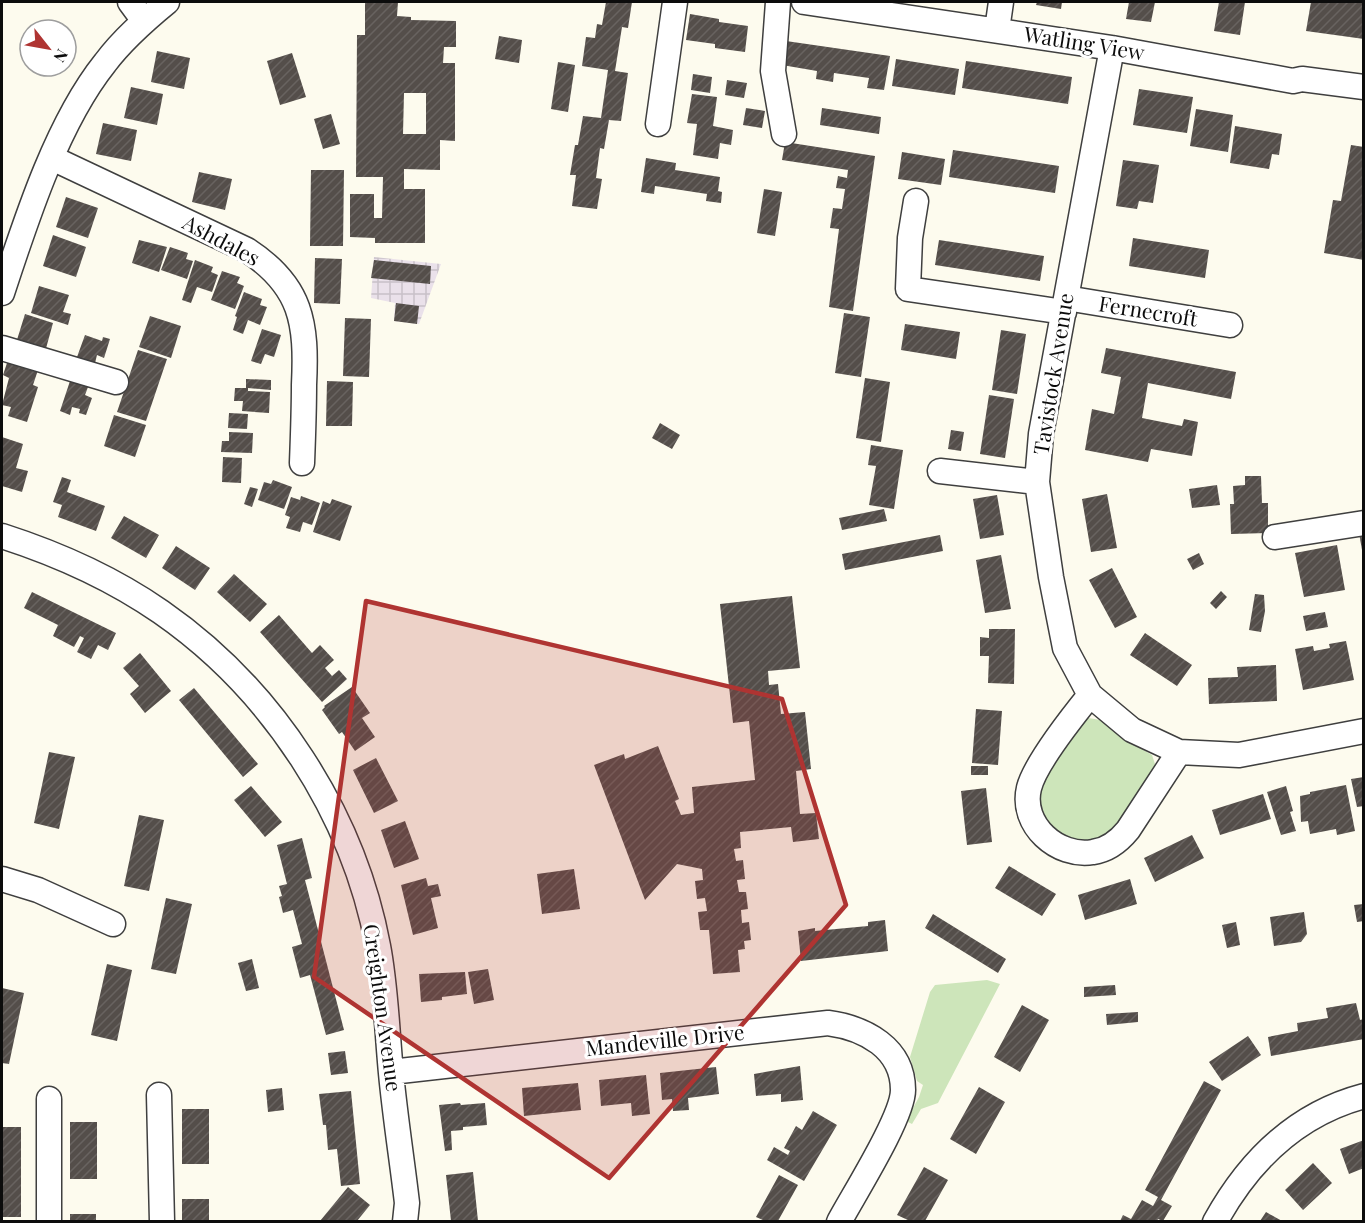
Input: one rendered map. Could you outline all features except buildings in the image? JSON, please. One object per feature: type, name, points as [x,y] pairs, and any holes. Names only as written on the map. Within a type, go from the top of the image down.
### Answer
[{"type":"street","points":[[2,293],[52,158],[84,92],[137,11],[167,2]]},
{"type":"street","points":[[658,124],[675,2]]},
{"type":"street","points":[[778,2],[774,71],[784,134]]},
{"type":"street","name":"Watling View","points":[[804,2],[1112,48],[1293,81],[1302,78],[1364,87]]},
{"type":"street","points":[[996,30],[1001,2]]},
{"type":"street","name":"Tavistock Avenue","points":[[1112,48],[1041,434],[1037,482],[1051,577],[1065,648],[1090,695],[1132,730],[1179,752],[1239,754],[1364,731]]},
{"type":"street","name":"Ashdales","points":[[52,158],[247,250],[263,261],[279,278],[294,298],[306,346],[302,463]]},
{"type":"street","name":"Fernecroft","points":[[916,201],[910,238],[908,289],[1230,325]]},
{"type":"street","points":[[2,348],[116,382]]},
{"type":"street","points":[[940,471],[1037,482]]},
{"type":"street","points":[[1275,537],[1364,523]]},
{"type":"street","name":"Creighton Avenue","points":[[2,536],[55,554],[115,584],[161,612],[206,648],[247,687],[282,730],[316,779],[344,835],[378,946],[407,1203],[405,1221]]},
{"type":"street","points":[[1090,695],[1037,771],[1029,788],[1028,801],[1032,819],[1050,842],[1064,850],[1093,852],[1118,841],[1128,830],[1179,752]]},
{"type":"street","points":[[2,879],[38,890],[113,924]]},
{"type":"street","name":"Mandeville Drive","points":[[391,1072],[828,1023],[847,1026],[867,1034],[884,1046],[897,1061],[903,1091],[896,1117],[839,1221]]},
{"type":"street","points":[[159,1095],[162,1221]]},
{"type":"street","points":[[1215,1221],[1243,1178],[1260,1157],[1282,1138],[1305,1121],[1329,1108],[1364,1096]]},
{"type":"street","points":[[49,1099],[49,1221]]},
{"type":"highlighted area","points":[[366,601],[782,699],[846,905],[609,1178],[314,977]]},
{"type":"shaded area","points":[[374,257],[441,264],[419,324],[394,321],[395,303],[371,298]]},
{"type":"green space","points":[[1088,718],[1101,720],[1128,741],[1152,755],[1156,767],[1115,831],[1106,838],[1081,843],[1057,835],[1039,812],[1039,782],[1081,720]]},
{"type":"green space","points":[[987,980],[1000,984],[938,1103],[921,1109],[912,1124],[906,1121],[923,1085],[917,1081],[910,1057],[930,992],[935,985]]}]
